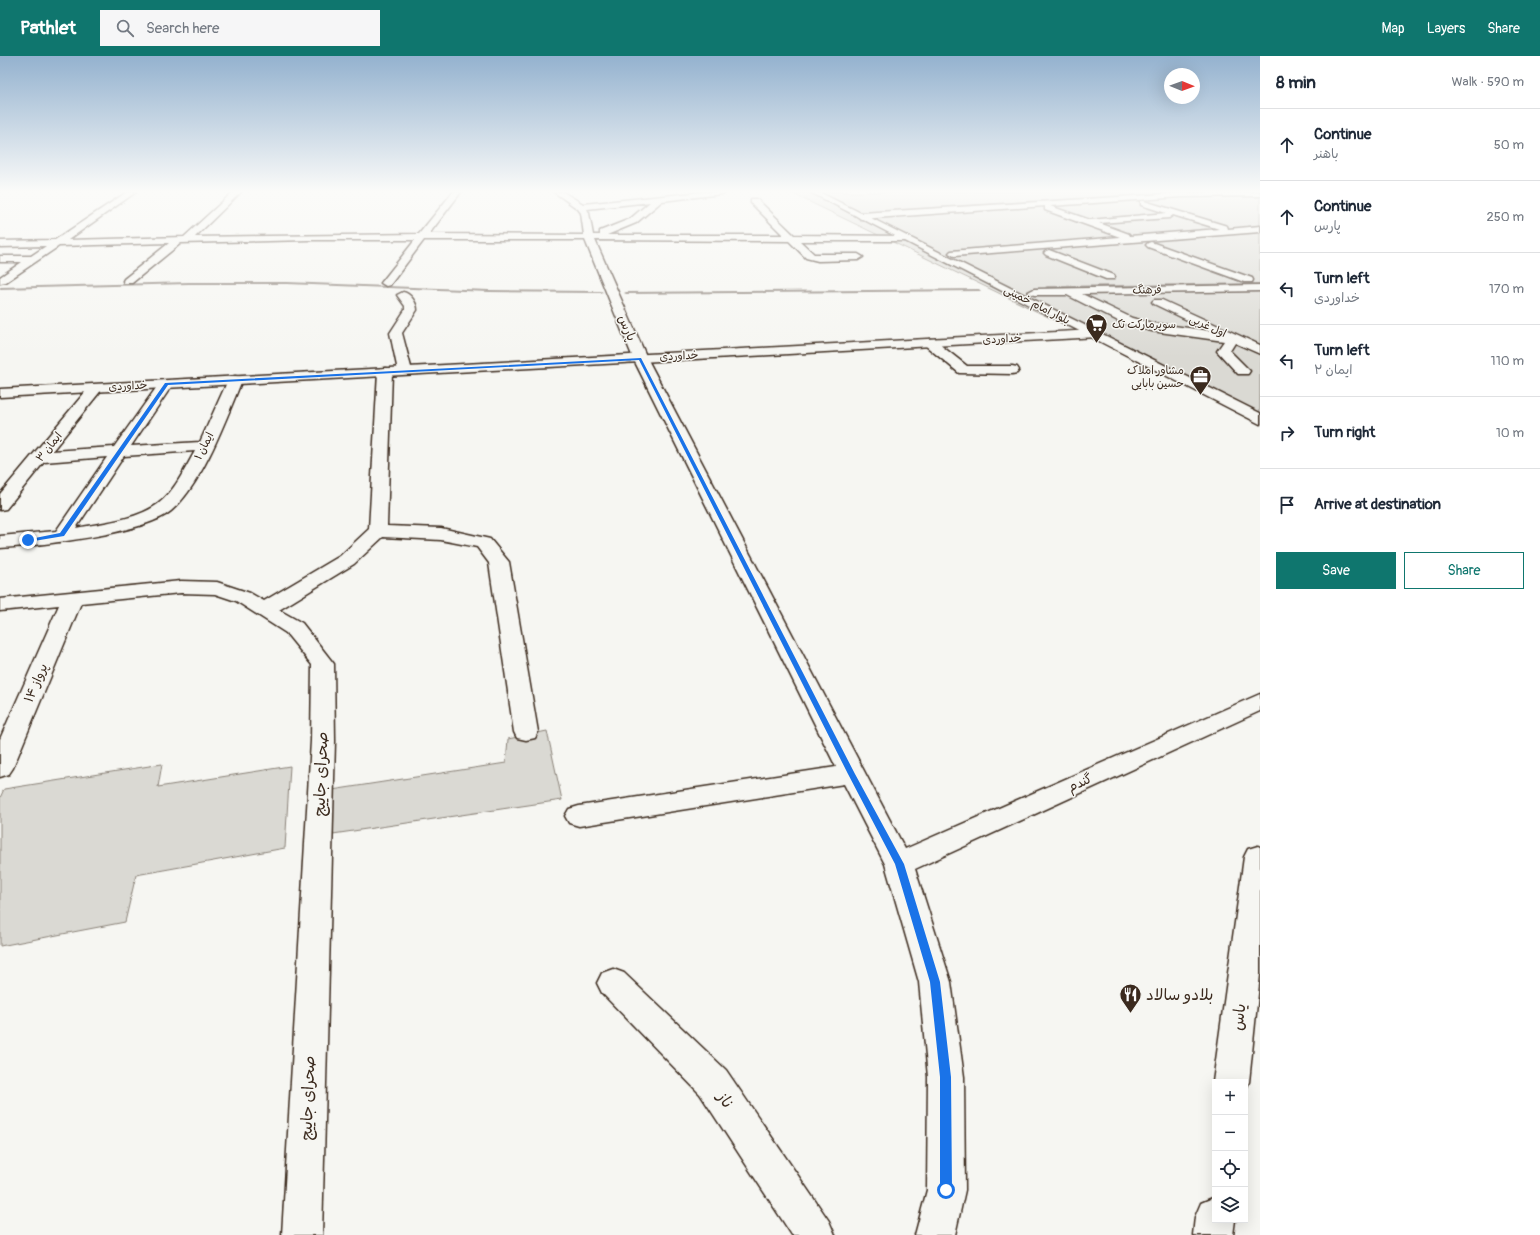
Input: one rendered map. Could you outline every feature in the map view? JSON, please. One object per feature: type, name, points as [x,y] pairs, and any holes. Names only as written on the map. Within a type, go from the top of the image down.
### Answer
[{"type":"street","points":[[2,280],[52,247]]},
{"type":"street","points":[[128,281],[173,247]]},
{"type":"street","points":[[386,283],[414,247]]},
{"type":"street","name":"پارس","points":[[593,247],[640,358],[852,774],[900,864],[935,982],[946,1077],[946,1190],[934,1235]]},
{"type":"street","points":[[802,247],[813,257],[858,257]]},
{"type":"street","name":"بلوار امام خمینی","points":[[922,247],[1260,419]]},
{"type":"street","name":"بلوار امام خمینی","points":[[941,247],[1160,355]]},
{"type":"street","points":[[954,253],[1031,247]]},
{"type":"street","points":[[967,260],[1125,247]]},
{"type":"street","points":[[1157,247],[1248,280]]},
{"type":"street","points":[[1049,253],[1110,277]]},
{"type":"street","points":[[0,259],[34,259]]},
{"type":"street","points":[[1203,281],[1260,280]]},
{"type":"street","name":"فرهنگ","points":[[1034,292],[1260,288]]},
{"type":"street","points":[[1067,292],[1128,321],[1152,327],[1235,339],[1256,338]]},
{"type":"street","points":[[403,295],[411,306],[411,310],[396,333],[405,371]]},
{"type":"street","name":"اول غربی","points":[[1158,302],[1235,339]]},
{"type":"street","points":[[1221,332],[1256,338]]},
{"type":"street","name":"خداوردی","points":[[0,393],[1094,334]]},
{"type":"street","points":[[1235,339],[1260,350]]},
{"type":"street","points":[[1235,339],[1223,351],[1243,371]]},
{"type":"street","points":[[930,343],[964,370],[1012,370]]},
{"type":"street","points":[[265,609],[348,560],[378,531],[385,372]]},
{"type":"street","name":"ایمان ۱","points":[[62,535],[134,522],[164,507],[189,476],[235,380]]},
{"type":"street","points":[[0,542],[62,535],[166,384]]},
{"type":"street","name":"ایمان ۳","points":[[0,505],[41,457],[96,388]]},
{"type":"street","points":[[41,457],[204,446]]},
{"type":"street","points":[[378,531],[442,534],[483,543],[499,562],[526,732]]},
{"type":"street","name":"صحرای جاییج","points":[[0,605],[181,587],[217,588],[243,597],[294,628],[324,664],[323,740],[302,1235]]},
{"type":"street","name":"پرواز ۱۴","points":[[0,768],[73,598]]},
{"type":"street","name":"گندم","points":[[900,864],[1260,702]]},
{"type":"street","points":[[579,816],[852,774]]},
{"type":"street","name":"یاس","points":[[1231,1079],[1258,857]]},
{"type":"street","name":"ناز","points":[[613,983],[713,1082],[815,1235]]},
{"type":"street","points":[[1213,1235],[1214,1223]]},
{"type":"shaded area","points":[[903,247],[1260,247],[1260,419]]},
{"type":"shaded area","points":[[547,731],[562,800],[333,834],[332,790],[506,763],[508,739]]},
{"type":"shaded area","points":[[162,764],[158,787],[290,766],[285,848],[136,875],[125,922],[0,946],[0,798],[4,789]]},
{"type":"waterway","points":[[0,288],[189,283],[287,283],[489,291],[601,292]]},
{"type":"waterway","points":[[1047,287],[1260,284]]},
{"type":"waterway","points":[[626,293],[979,290]]},
{"type":"place","name":"سوپرمارکت تک","points":[[1097,344]]},
{"type":"place","name":"مشاور املاک حسین بابایی","points":[[1200,396]]},
{"type":"place","name":"بلادو سالاد","points":[[1131,1014]]},
{"type":"route","points":[[28,540],[62,535],[166,384],[640,358],[852,774],[900,864],[935,982],[946,1077],[946,1190]]}]
